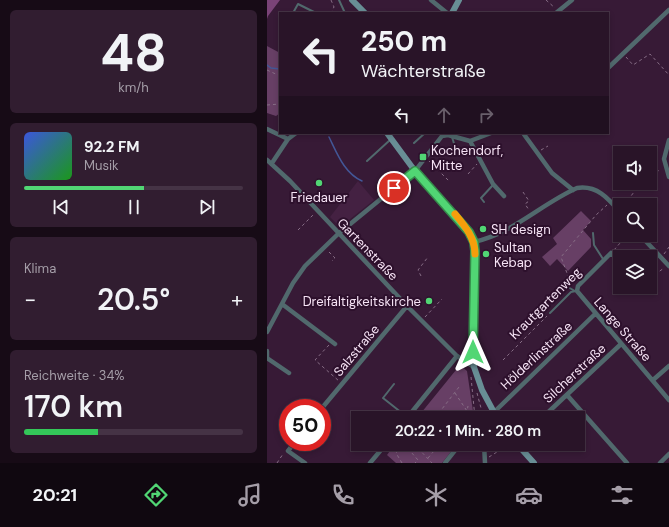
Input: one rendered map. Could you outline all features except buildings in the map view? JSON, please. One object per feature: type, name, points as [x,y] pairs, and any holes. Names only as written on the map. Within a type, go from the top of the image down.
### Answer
[{"type":"main road","points":[[352,0],[364,12]]},
{"type":"main road","points":[[453,12],[459,0]]},
{"type":"main road","points":[[388,134],[415,171],[461,221],[474,242],[472,369],[492,411]]},
{"type":"main road","points":[[523,451],[534,463]]},
{"type":"street","points":[[431,0],[446,12]]},
{"type":"street","points":[[557,12],[572,0]]},
{"type":"street","points":[[609,67],[624,55],[669,10]]},
{"type":"street","points":[[267,129],[288,139]]},
{"type":"street","points":[[269,162],[288,139],[295,134]]},
{"type":"street","points":[[267,332],[293,283],[305,266],[339,234],[415,171],[439,139],[445,134],[470,141],[488,134]]},
{"type":"street","points":[[524,134],[552,173],[573,190]]},
{"type":"street","points":[[669,140],[664,159],[669,177]]},
{"type":"street","points":[[470,141],[493,184],[504,196]]},
{"type":"street","name":"Gartenstraße","points":[[269,162],[407,306],[472,369]]},
{"type":"street","points":[[474,242],[485,240],[503,232],[573,190],[583,187],[597,190],[605,195],[613,204]]},
{"type":"street","points":[[646,242],[668,265]]},
{"type":"street","name":"Krautgartenweg","points":[[576,291],[578,286],[603,259],[611,253]]},
{"type":"street","name":"Lange Straße","points":[[576,291],[669,400]]},
{"type":"street","points":[[283,304],[334,343]]},
{"type":"street","name":"Salzstraße","points":[[330,399],[407,306]]},
{"type":"street","name":"Hölderlinstraße","points":[[494,411],[595,314]]},
{"type":"street","name":"Silcherstraße","points":[[550,411],[621,344]]},
{"type":"street","points":[[267,351],[267,358],[289,373]]},
{"type":"street","points":[[413,411],[457,356]]},
{"type":"street","points":[[653,380],[669,366]]},
{"type":"street","points":[[567,395],[627,463]]},
{"type":"street","points":[[289,451],[305,463]]},
{"type":"street","points":[[370,463],[380,451]]},
{"type":"street","points":[[445,463],[454,451]]},
{"type":"street","points":[[484,451],[485,463]]},
{"type":"street","points":[[660,463],[669,454]]},
{"type":"lane","points":[[339,0],[345,12]]},
{"type":"lane","points":[[294,12],[298,4],[314,12]]},
{"type":"lane","points":[[414,143],[424,134]]},
{"type":"lane","points":[[452,136],[457,150]]},
{"type":"lane","points":[[367,161],[391,139]]},
{"type":"lane","points":[[484,202],[481,198],[493,184]]},
{"type":"lane","points":[[593,233],[593,245],[603,259]]},
{"type":"lane","points":[[563,289],[565,286],[576,291]]},
{"type":"lane","name":"Krautgartenweg","points":[[550,313],[571,292],[576,291]]},
{"type":"lane","points":[[393,384],[383,398],[399,411]]},
{"type":"path","points":[[331,0],[334,7],[332,12]]},
{"type":"path","points":[[546,0],[557,12]]},
{"type":"path","points":[[624,55],[633,65],[650,54],[669,75]]},
{"type":"path","points":[[267,70],[279,76]]},
{"type":"path","points":[[267,105],[279,104]]},
{"type":"path","points":[[537,152],[549,146]]},
{"type":"path","points":[[426,158],[449,181]]},
{"type":"path","points":[[468,174],[480,160]]},
{"type":"path","points":[[657,171],[666,169]]},
{"type":"path","points":[[629,198],[636,190]]},
{"type":"path","points":[[523,192],[529,201],[525,204],[532,214]]},
{"type":"path","points":[[576,291],[569,282],[561,257],[597,215],[608,205]]},
{"type":"path","points":[[298,230],[317,211]]},
{"type":"path","points":[[611,253],[621,242]]},
{"type":"path","points":[[661,258],[669,247]]},
{"type":"path","points":[[329,252],[335,258],[332,261]]},
{"type":"path","points":[[421,276],[417,270],[428,257]]},
{"type":"path","points":[[657,271],[659,272],[668,265]]},
{"type":"path","points":[[421,320],[442,300]]},
{"type":"path","name":"Krautgartenweg","points":[[503,360],[550,313]]},
{"type":"path","points":[[334,343],[315,360],[342,384]]},
{"type":"path","points":[[472,369],[473,411]]},
{"type":"path","points":[[441,411],[459,387]]},
{"type":"path","points":[[455,393],[467,411],[468,407],[472,405]]},
{"type":"path","points":[[277,463],[287,451]]},
{"type":"path","points":[[398,451],[396,453],[402,463]]},
{"type":"path","points":[[410,451],[418,460],[415,463]]},
{"type":"path","points":[[421,451],[432,463]]},
{"type":"path","points":[[428,458],[434,451]]},
{"type":"path","points":[[489,456],[497,452]]},
{"type":"shaded area","points":[[267,0],[280,0],[267,19]]},
{"type":"shaded area","points":[[267,46],[279,52],[279,114],[276,116],[267,113]]},
{"type":"shaded area","points":[[358,181],[374,200],[340,227],[330,217]]},
{"type":"shaded area","points":[[581,211],[591,221],[583,230],[591,239],[591,247],[568,271],[557,259],[550,266],[542,257],[557,244],[553,238]]},
{"type":"shaded area","points":[[460,365],[467,371],[473,411],[423,411]]},
{"type":"shaded area","points":[[390,451],[451,451],[442,463],[396,463],[387,455]]},
{"type":"waterway","points":[[267,65],[271,68],[279,69]]},
{"type":"waterway","points":[[329,137],[338,156],[346,168],[350,173],[362,181]]},
{"type":"slow traffic","points":[[455,214],[469,232],[474,242],[475,254]]},
{"type":"place","name":"Kochendorf, Mitte","points":[[423,157]]},
{"type":"place","name":"Friedauer","points":[[319,183]]},
{"type":"place","name":"SH design","points":[[483,229]]},
{"type":"place","name":"Sultan Kebap","points":[[486,254]]},
{"type":"place","name":"Dreifaltigkeitskirche","points":[[429,301]]},
{"type":"route","points":[[394,188],[415,171],[461,221],[474,242],[473,352]]}]
